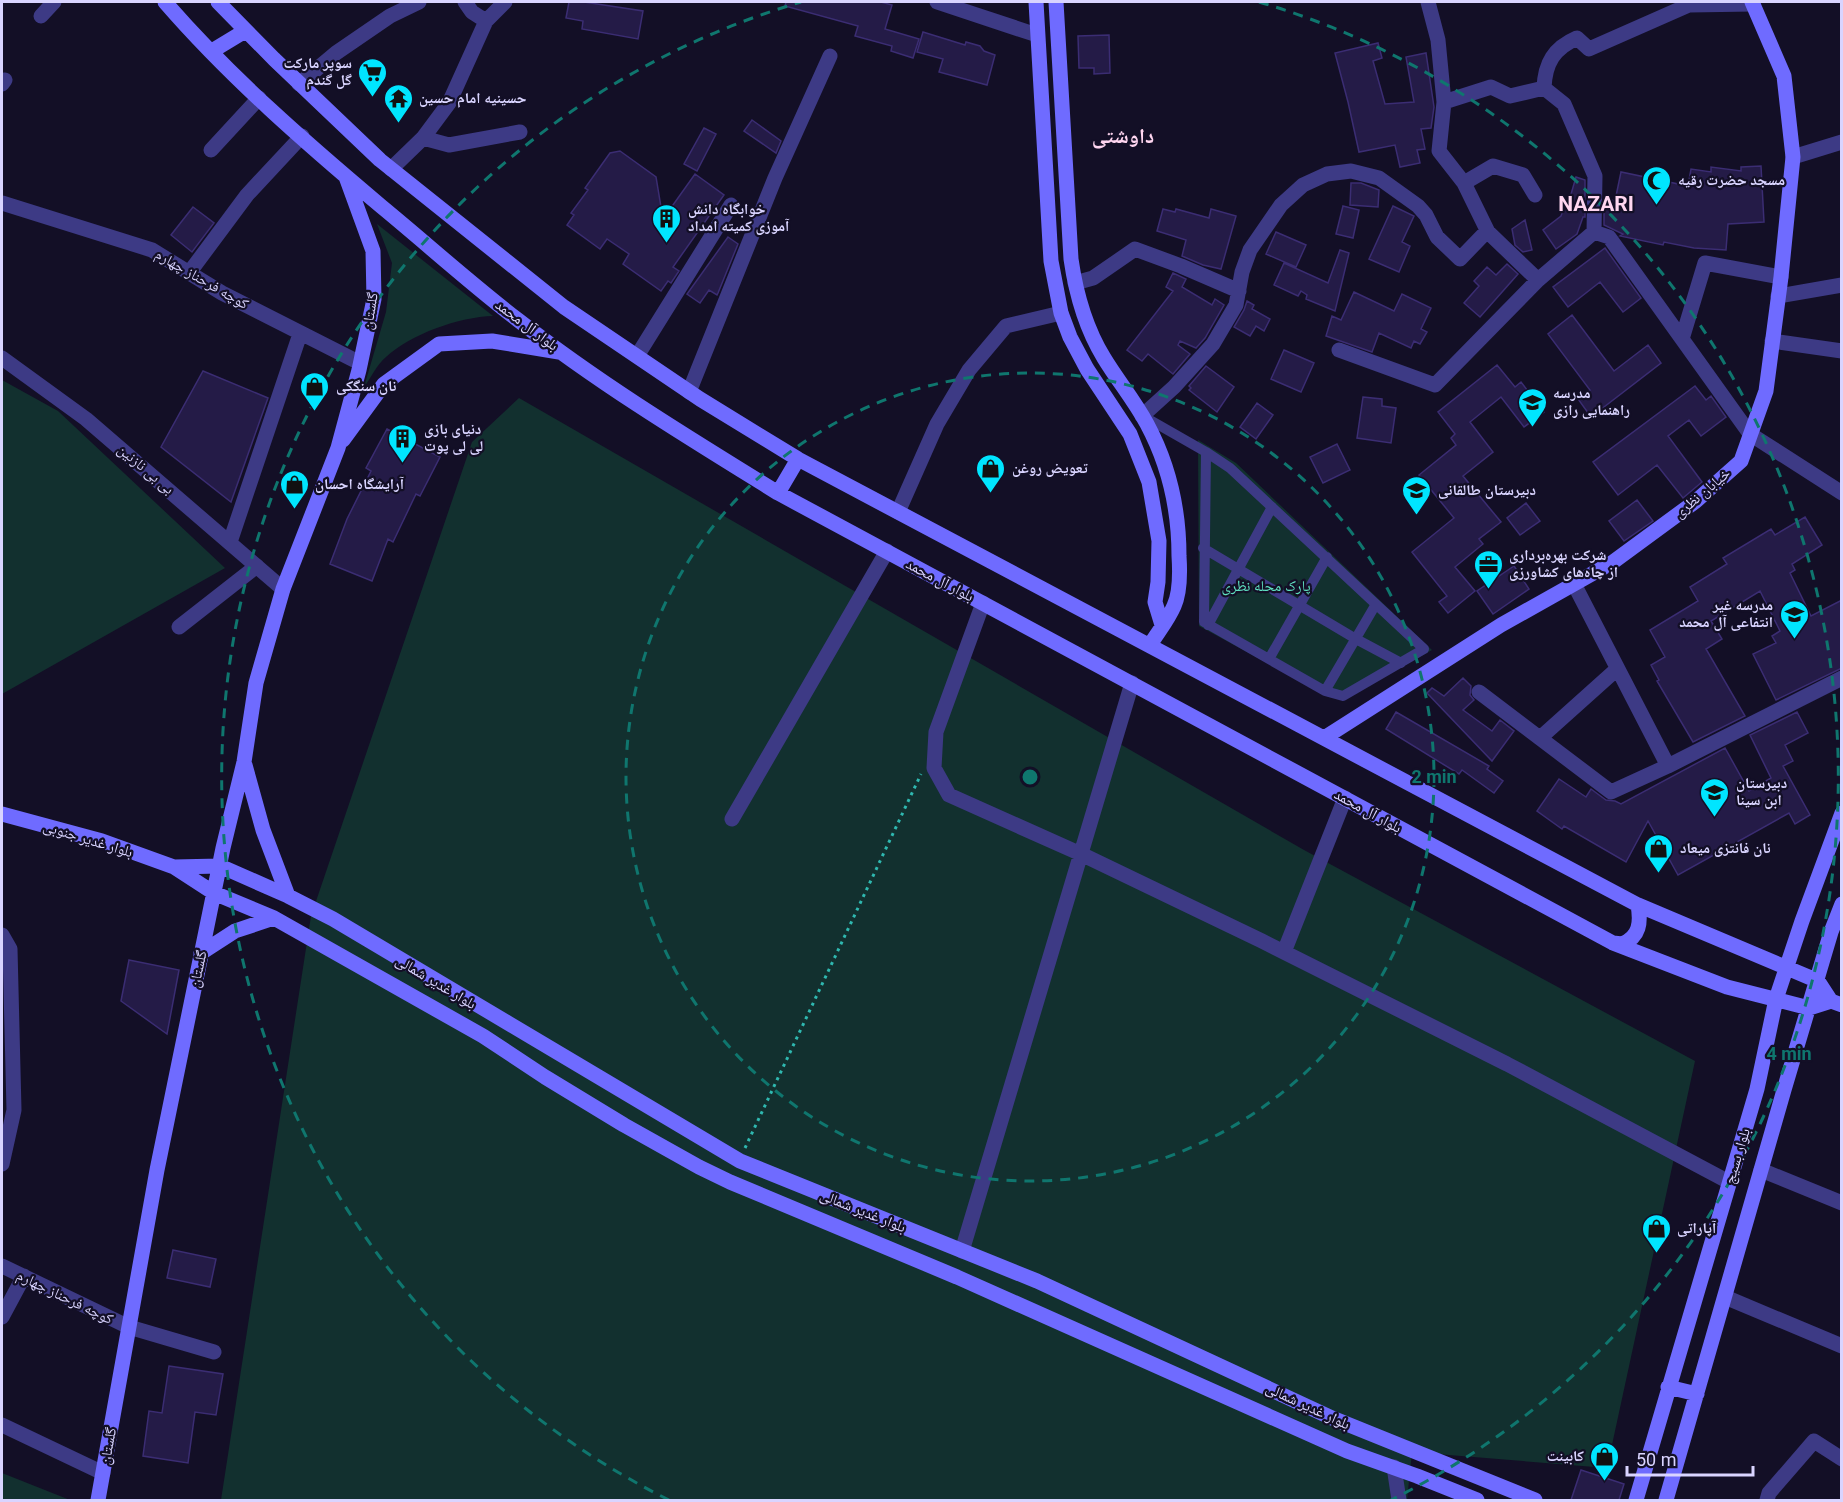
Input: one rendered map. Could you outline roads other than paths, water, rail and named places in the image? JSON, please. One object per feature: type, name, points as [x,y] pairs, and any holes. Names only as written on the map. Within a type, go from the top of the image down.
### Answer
[{"type":"main road","name":"بلوار آل محمد","points":[[165,2],[259,98],[346,176],[518,320],[651,414],[778,493],[1613,943],[1727,987],[1809,1008]]},
{"type":"main road","points":[[218,2],[299,84],[391,169],[564,307],[689,392],[798,459],[1638,905],[1818,981],[1836,1003],[1809,1008]]},
{"type":"main road","points":[[1036,2],[1051,261],[1061,313],[1070,337],[1087,369],[1130,434],[1149,482],[1159,541],[1159,572],[1155,602],[1161,625]]},
{"type":"main road","points":[[1056,2],[1071,259],[1080,306],[1096,344],[1142,416],[1159,450],[1178,518],[1179,562],[1175,605],[1150,645]]},
{"type":"main road","name":"خیابان نظری","points":[[1324,738],[1501,625],[1613,562],[1696,501],[1741,461],[1766,391],[1793,157],[1784,76],[1752,3]]},
{"type":"main road","points":[[212,51],[245,31]]},
{"type":"main road","name":"گلستان","points":[[98,1500],[157,1170],[201,953],[244,762],[256,683],[283,589],[338,448],[374,299],[373,252],[346,176]]},
{"type":"main road","name":"گلستان","points":[[338,448],[384,384],[439,344],[492,341],[563,352]]},
{"type":"main road","points":[[778,493],[798,459]]},
{"type":"main road","points":[[244,762],[263,830],[288,896]]},
{"type":"main road","name":"بلوار بسیج","points":[[1636,1500],[1757,1089],[1776,999],[1842,813]]},
{"type":"main road","name":"بلوار غدیر جنوبی","points":[[2,814],[102,841],[174,867],[214,893]]},
{"type":"main road","name":"بلوار غدیر جنوبی","points":[[174,867],[220,866]]},
{"type":"main road","name":"بلوار غدیر شمالی","points":[[220,866],[333,919],[740,1161],[1037,1281],[1332,1419],[1535,1500]]},
{"type":"main road","name":"بلوار غدیر شمالی","points":[[214,893],[274,918],[483,1036],[624,1125],[730,1182],[957,1277],[1347,1451],[1477,1500]]},
{"type":"main road","name":"بلوار بسیج","points":[[1666,1500],[1831,932],[1842,904]]},
{"type":"main road","points":[[1613,943],[1622,944],[1635,936],[1640,924],[1638,905]]},
{"type":"main road","points":[[201,953],[235,931],[274,918]]},
{"type":"main road","points":[[1668,1387],[1697,1394]]},
{"type":"street","points":[[41,16],[54,2]]},
{"type":"street","points":[[299,84],[336,53],[390,16],[417,2]]},
{"type":"street","points":[[465,2],[472,12],[486,21]]},
{"type":"street","points":[[391,169],[423,138],[449,103],[486,21],[505,2]]},
{"type":"street","points":[[937,2],[1037,35]]},
{"type":"street","points":[[1428,2],[1438,40],[1444,102],[1439,151],[1464,183],[1487,231],[1539,280]]},
{"type":"street","points":[[1544,88],[1545,70],[1562,44],[1577,38],[1590,49],[1689,5],[1752,3]]},
{"type":"street","points":[[689,392],[775,178],[830,56]]},
{"type":"street","points":[[1444,102],[1491,87],[1510,96],[1544,88]]},
{"type":"street","points":[[1339,350],[1435,385],[1539,280],[1594,232],[1595,176],[1564,104],[1544,88]]},
{"type":"street","points":[[211,150],[259,98]]},
{"type":"street","points":[[423,138],[449,145],[520,132]]},
{"type":"street","points":[[189,273],[247,195],[302,136]]},
{"type":"street","points":[[1793,157],[1842,142]]},
{"type":"street","points":[[1464,183],[1493,166],[1523,175],[1535,195]]},
{"type":"street","points":[[1142,416],[1174,387],[1213,344],[1236,305],[1242,272],[1251,250],[1281,205],[1304,185],[1327,174],[1351,171],[1379,178],[1418,206],[1426,215],[1437,237],[1460,259],[1487,231]]},
{"type":"street","name":"کوچه فرحناز چهارم","points":[[2,203],[152,250],[222,293],[360,363]]},
{"type":"street","points":[[637,356],[732,205]]},
{"type":"street","points":[[1594,232],[1609,237],[1750,434],[1842,493]]},
{"type":"street","points":[[1075,283],[1093,278],[1135,249],[1239,291]]},
{"type":"street","points":[[1682,339],[1705,263],[1780,277]]},
{"type":"street","points":[[1778,296],[1842,285]]},
{"type":"street","points":[[898,512],[937,424],[969,370],[1006,326],[1061,313]]},
{"type":"street","points":[[230,542],[300,334]]},
{"type":"street","points":[[1772,341],[1842,351]]},
{"type":"street","name":"بی بی نازنین","points":[[2,358],[86,419],[283,589]]},
{"type":"street","points":[[732,819],[887,551]]},
{"type":"street","points":[[179,627],[257,566]]},
{"type":"street","points":[[1574,584],[1668,766]]},
{"type":"street","points":[[983,603],[936,732],[934,768],[949,795],[1081,854],[1284,952],[1507,1064],[1729,1182]]},
{"type":"street","points":[[1540,738],[1617,669]]},
{"type":"street","points":[[1479,692],[1611,792],[1668,766],[1842,678]]},
{"type":"street","points":[[962,1251],[1132,683]]},
{"type":"street","points":[[1284,952],[1344,798]]},
{"type":"street","points":[[2,935],[10,949],[7,1021],[8,1107],[2,1164]]},
{"type":"street","points":[[1761,1170],[1842,1203]]},
{"type":"street","name":"کوچه فرحناز چهارم","points":[[2,1266],[129,1327],[214,1352]]},
{"type":"street","points":[[2,1317],[24,1276]]},
{"type":"street","points":[[1725,1297],[1842,1346]]},
{"type":"street","points":[[2,1425],[103,1473]]},
{"type":"street","points":[[1767,1500],[1769,1493],[1815,1442],[1842,1459]]},
{"type":"street","points":[[1394,1467],[1399,1500]]},
{"type":"lane","points":[[1142,416],[1206,452],[1230,468],[1424,649],[1343,696],[1325,691],[1204,622],[1203,548],[1206,452]]},
{"type":"lane","points":[[1208,625],[1272,507]]},
{"type":"lane","points":[[1203,548],[1356,639],[1401,663]]},
{"type":"lane","points":[[1269,659],[1327,557]]},
{"type":"lane","points":[[1325,691],[1376,604]]},
{"type":"place","name":"سوپر مارکت گل گندم","points":[[373,98]]},
{"type":"place","name":"حسینیه امام حسین","points":[[398,124]]},
{"type":"place","name":"مسجد حضرت رقیه","points":[[1657,206]]},
{"type":"place","name":"خوابگاه دانش آموزی کمیته امداد","points":[[667,244]]},
{"type":"place","name":"نان سنگکی","points":[[315,412]]},
{"type":"place","name":"مدرسه راهنمایی رازی","points":[[1532,428]]},
{"type":"place","name":"دنیای بازی لی لی پوت","points":[[403,464]]},
{"type":"place","name":"تعویض روغن","points":[[991,494]]},
{"type":"place","name":"آرایشگاه احسان","points":[[294,510]]},
{"type":"place","name":"دبیرستان طالقانی","points":[[1417,516]]},
{"type":"place","name":"شرکت بهره‌برداری از چاه‌های کشاورزی","points":[[1488,590]]},
{"type":"place","name":"مدرسه غیر انتفاعی آل محمد","points":[[1794,640]]},
{"type":"place","name":"دبیرستان ابن سینا","points":[[1715,818]]},
{"type":"place","name":"نان فانتزی میعاد","points":[[1659,874]]},
{"type":"place","name":"آپاراتی","points":[[1656,1254]]},
{"type":"place","name":"کابینت","points":[[1605,1482]]},
{"type":"district","name":"داوشتی","points":[[1123,136]]},
{"type":"district","name":"NAZARI","points":[[1596,204]]},
{"type":"park label","name":"پارک محله نظری","points":[[1266,586]]}]
